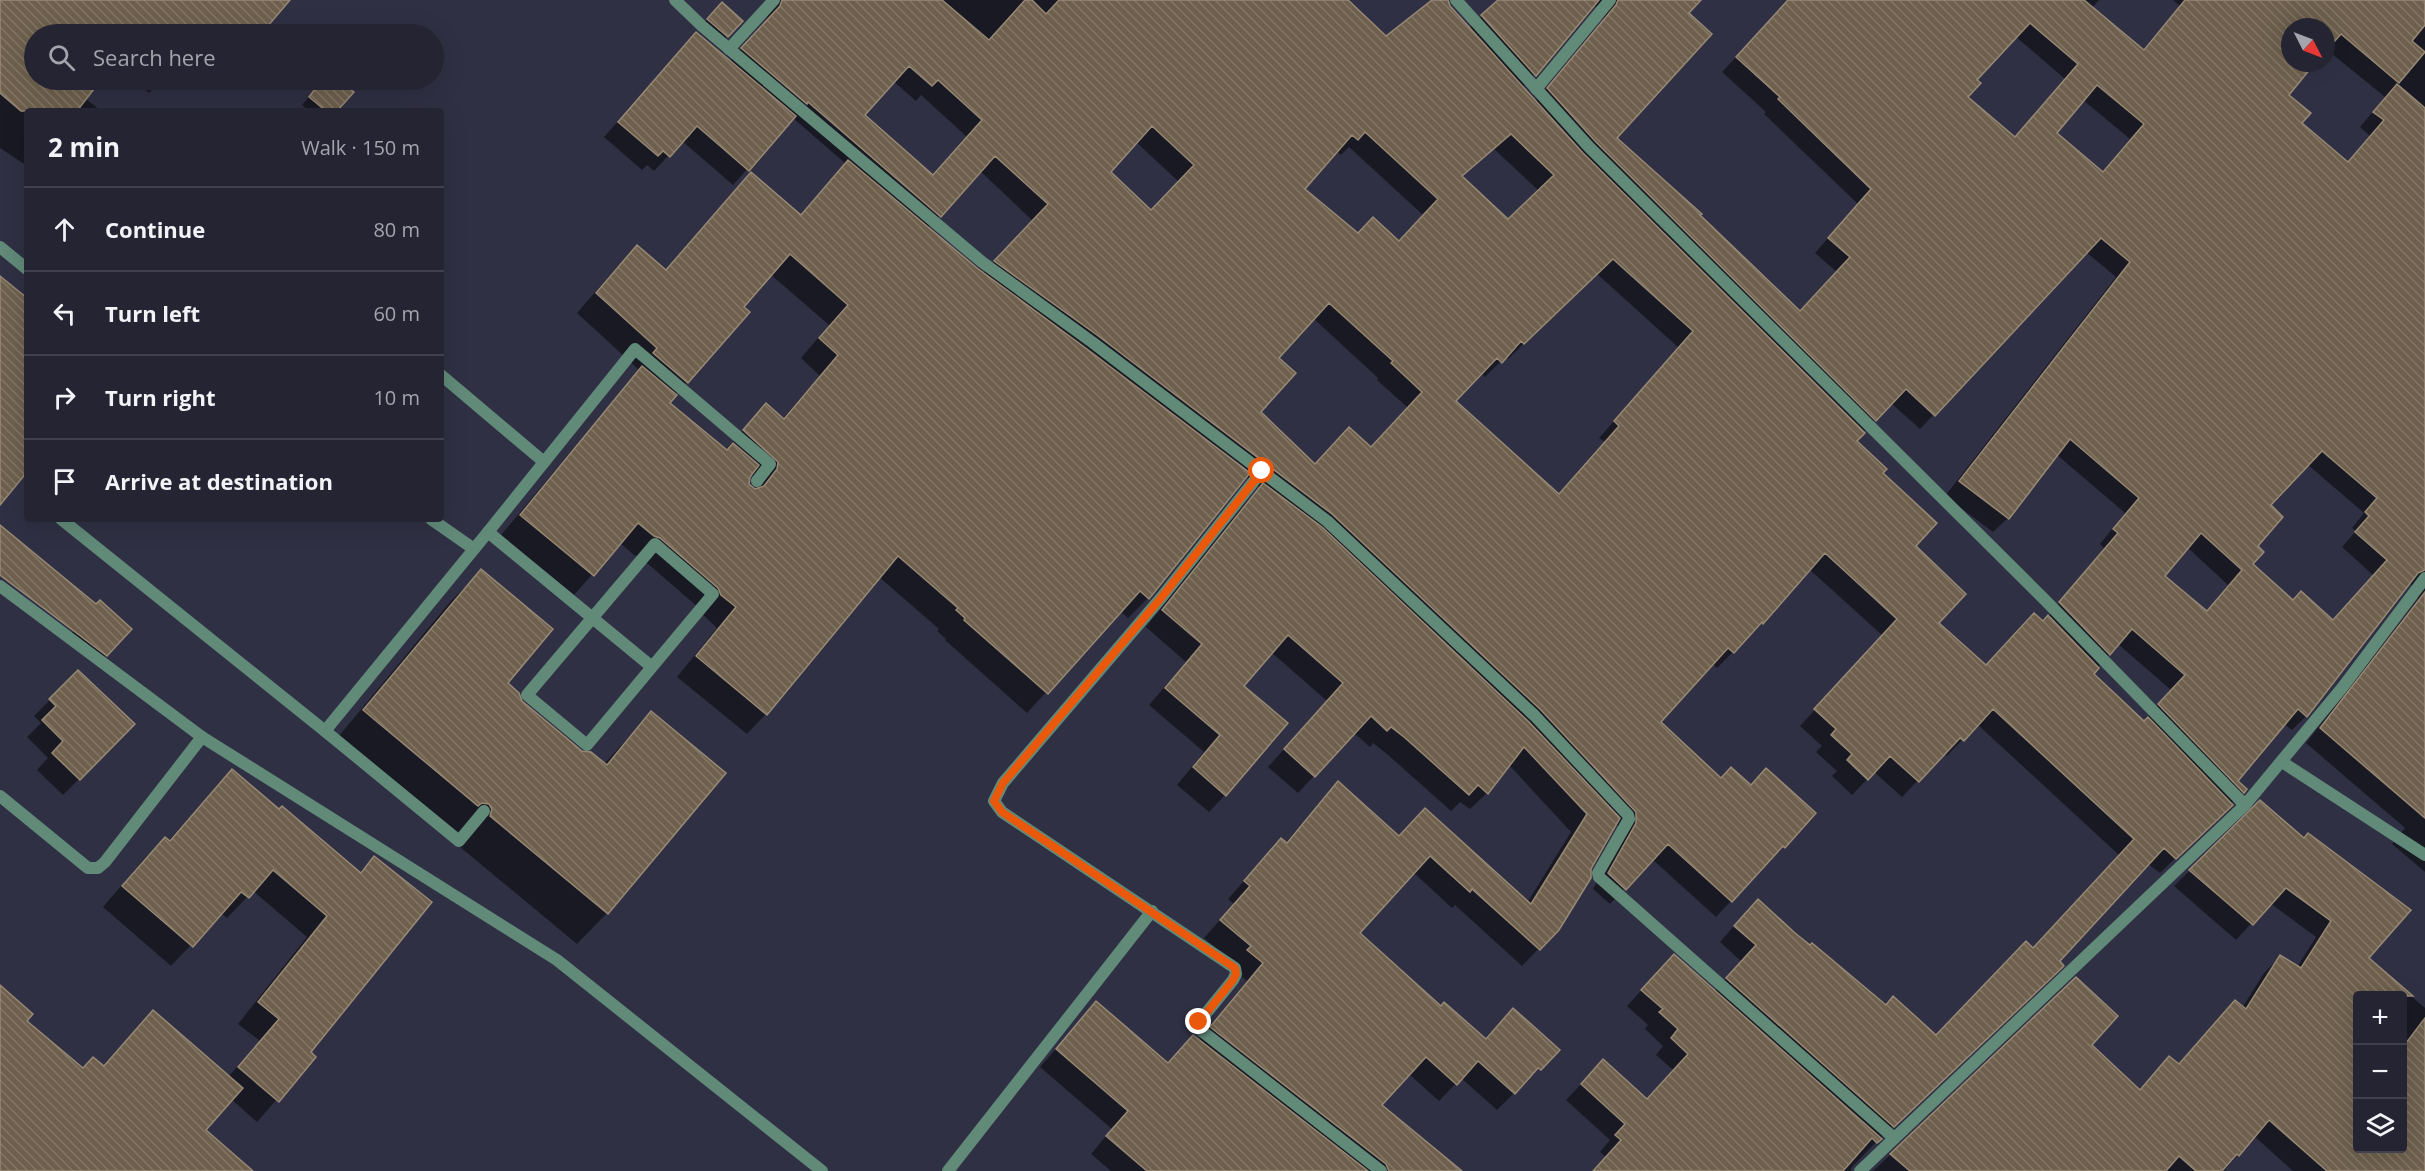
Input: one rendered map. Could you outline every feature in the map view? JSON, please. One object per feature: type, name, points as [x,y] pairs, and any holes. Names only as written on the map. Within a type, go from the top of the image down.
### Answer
[{"type":"street","points":[[675,0],[729,49],[982,262],[1327,521],[1411,598],[1535,716],[1628,815],[1629,819],[1598,873],[1599,877],[1894,1138]]},
{"type":"street","points":[[729,49],[774,0]]},
{"type":"street","points":[[1456,0],[1589,147],[2045,600],[2245,805]]},
{"type":"street","points":[[1536,88],[1611,0]]},
{"type":"street","points":[[0,247],[24,267]]},
{"type":"street","points":[[325,731],[635,349],[770,464],[757,481]]},
{"type":"street","points":[[444,378],[544,462]]},
{"type":"street","points":[[1262,471],[1161,598],[1003,783],[994,801],[1002,812],[1235,968],[1236,974],[1233,980],[1199,1022],[1198,1028],[1381,1171]]},
{"type":"street","points":[[65,522],[459,840],[484,811]]},
{"type":"street","points":[[435,522],[474,549]]},
{"type":"street","points":[[488,532],[652,666]]},
{"type":"street","points":[[655,544],[713,594],[652,666],[587,745],[527,695],[655,544]]},
{"type":"street","points":[[1860,1171],[2245,805],[2342,688],[2425,578]]},
{"type":"street","points":[[0,586],[202,737],[557,960],[822,1171]]},
{"type":"street","points":[[0,796],[88,868],[98,868],[202,737]]},
{"type":"street","points":[[2282,762],[2425,855]]},
{"type":"street","points":[[948,1171],[1152,911]]},
{"type":"building","points":[[0,0],[290,0],[270,24],[24,24],[24,90],[93,90],[79,108],[24,108],[24,111],[0,93]]},
{"type":"building","points":[[782,0],[942,0],[989,40],[1025,0],[1032,0],[1046,14],[1059,0],[1348,0],[1386,36],[1432,0],[1448,0],[1450,6],[1583,153],[1865,433],[1857,441],[1887,469],[1883,473],[1937,523],[1916,546],[1966,594],[1939,623],[1986,665],[2034,613],[2043,621],[2048,615],[2099,668],[2094,674],[2144,721],[2148,717],[2233,805],[2176,859],[2164,848],[2060,961],[2064,966],[1894,1127],[1726,978],[1756,945],[1734,926],[1758,899],[1795,933],[1810,945],[1812,943],[1886,1005],[1893,996],[1936,1035],[2026,941],[2033,948],[2134,839],[1993,709],[1964,741],[1960,738],[1919,782],[1890,756],[1868,780],[1847,760],[1852,754],[1831,735],[1836,729],[1814,709],[1897,619],[1825,553],[1763,624],[1762,622],[1734,653],[1728,648],[1661,722],[1721,778],[1731,767],[1751,785],[1766,768],[1816,813],[1732,902],[1668,844],[1626,890],[1608,873],[1636,823],[1636,812],[1541,710],[1332,514],[1097,335],[994,261],[1048,204],[995,156],[941,217],[808,102],[807,104],[741,48],[780,6]],"holes":[[[909,66],[932,86],[938,80],[982,120],[933,175],[865,115]],[[1152,126],[1194,165],[1151,210],[1111,172]],[[1365,132],[1438,199],[1399,241],[1373,217],[1358,233],[1305,189],[1352,135],[1358,140]],[[1511,134],[1554,175],[1508,219],[1462,176]],[[1613,259],[1693,331],[1614,421],[1619,426],[1559,494],[1456,401],[1497,358],[1502,363],[1521,341],[1524,344]],[[1329,303],[1393,361],[1391,363],[1422,392],[1371,447],[1349,427],[1315,464],[1261,412],[1296,373],[1279,358]]]},
{"type":"building","points":[[1498,0],[1599,0],[1536,76],[1481,15]]},
{"type":"building","points":[[1618,0],[1701,0],[1689,13],[1712,34],[1617,138],[1702,214],[1700,215],[1800,311],[1850,257],[1828,238],[1871,189],[1778,99],[1780,97],[1736,57],[1788,0],[2084,0],[2144,50],[2185,0],[2425,0],[2425,25],[2412,41],[2425,52],[2399,83],[2341,34],[2335,41],[2335,18],[2281,18],[2281,72],[2308,72],[2289,95],[2311,113],[2302,123],[2348,162],[2384,120],[2373,112],[2397,84],[2425,108],[2425,570],[2418,573],[2307,717],[2298,709],[2238,781],[2247,789],[2244,793],[2158,704],[2185,675],[2132,629],[2110,655],[2059,602],[2118,533],[2113,529],[2139,498],[2070,439],[2009,519],[1959,481],[2130,262],[2101,238],[1935,416],[1906,389],[1876,421],[1595,141],[1547,88]],"holes":[[[2030,23],[2078,64],[2015,137],[1968,97],[1981,83],[1977,80]],[[2097,85],[2144,124],[2103,172],[2057,133]],[[2322,451],[2377,498],[2365,512],[2369,516],[2355,532],[2387,560],[2333,620],[2301,591],[2293,600],[2253,564],[2264,552],[2258,546],[2283,517],[2271,505]],[[2201,533],[2242,570],[2207,611],[2165,576]]]},
{"type":"building","points":[[722,2],[743,21],[728,37],[707,19]]},
{"type":"building","points":[[696,32],[796,116],[749,171],[697,126],[670,157],[663,151],[658,156],[618,122]]},
{"type":"building","points":[[314,90],[351,90],[354,92],[340,108],[322,108],[309,97]]},
{"type":"building","points":[[848,160],[977,268],[1250,473],[1149,599],[1140,591],[1048,694],[964,620],[965,618],[956,610],[958,608],[898,556],[767,715],[696,656],[736,607],[721,595],[718,588],[660,538],[638,523],[594,576],[520,515],[642,366],[677,395],[670,403],[727,450],[733,443],[759,465],[750,477],[749,484],[755,489],[764,486],[777,469],[778,462],[743,430],[766,403],[784,419],[838,355],[819,338],[848,305],[790,254],[744,307],[750,312],[688,383],[653,353],[657,348],[596,293],[637,245],[666,270],[751,172],[801,215]]},
{"type":"building","points":[[0,276],[24,296],[24,476],[0,505]]},
{"type":"building","points":[[1263,483],[1322,527],[1529,722],[1620,818],[1591,869],[1591,878],[1559,930],[1540,950],[1472,889],[1470,892],[1430,856],[1360,933],[1441,1006],[1444,1002],[1486,1039],[1513,1008],[1560,1050],[1541,1070],[1538,1068],[1515,1094],[1478,1061],[1457,1085],[1426,1057],[1382,1105],[1462,1171],[1389,1171],[1386,1164],[1210,1027],[1263,963],[1247,950],[1251,946],[1220,920],[1250,886],[1244,881],[1281,838],[1287,843],[1338,781],[1399,836],[1425,808],[1531,904],[1587,814],[1524,747],[1488,794],[1478,785],[1469,795],[1404,737],[1391,727],[1387,731],[1371,716],[1315,777],[1284,749],[1343,683],[1288,635],[1244,686],[1288,723],[1226,796],[1193,767],[1220,735],[1165,688],[1202,644],[1162,610]]},
{"type":"building","points":[[0,525],[96,604],[100,600],[132,629],[107,656],[0,575]]},
{"type":"building","points":[[481,569],[553,629],[508,683],[519,693],[522,701],[582,751],[591,752],[607,765],[651,711],[726,773],[608,914],[490,816],[492,809],[489,804],[482,803],[478,806],[363,710]]},
{"type":"building","points":[[2425,592],[2425,818],[2320,728]]},
{"type":"building","points":[[78,670],[135,724],[80,780],[52,753],[63,741],[42,720],[56,706],[49,699]]},
{"type":"building","points":[[232,769],[279,809],[282,806],[361,873],[374,856],[432,902],[311,1052],[316,1057],[279,1102],[238,1067],[279,1019],[258,1002],[327,916],[273,870],[249,898],[241,892],[193,947],[122,886],[165,837],[170,841]]},
{"type":"building","points":[[2260,800],[2304,838],[2308,833],[2411,910],[2369,958],[2413,996],[2407,996],[2407,991],[2353,991],[2353,1153],[2407,1153],[2407,1042],[2425,1018],[2425,1171],[2327,1171],[2269,1120],[2239,1156],[2237,1154],[2222,1171],[2196,1171],[2179,1156],[2166,1171],[1910,1171],[1890,1154],[2076,977],[2118,1016],[2092,1045],[2140,1090],[2169,1056],[2179,1064],[2235,1000],[2246,1009],[2280,955],[2301,968],[2331,921],[2286,888],[2253,925],[2189,870]]},
{"type":"building","points":[[1674,954],[1882,1139],[1877,1143],[1872,1138],[1843,1171],[1593,1171],[1621,1140],[1615,1135],[1625,1124],[1581,1084],[1603,1059],[1647,1099],[1688,1054],[1671,1038],[1678,1029],[1659,1012],[1663,1009],[1641,990]]},
{"type":"building","points":[[0,985],[33,1014],[27,1021],[83,1068],[93,1057],[104,1066],[153,1010],[243,1088],[206,1130],[253,1171],[0,1171]]},
{"type":"building","points":[[1096,1001],[1168,1063],[1193,1035],[1368,1171],[1147,1171],[1106,1136],[1128,1111],[1056,1049]]},
{"type":"route","points":[[1199,1022],[1233,980],[1236,974],[1235,968],[1002,812],[994,801],[1003,783],[1161,598],[1262,471]]}]
